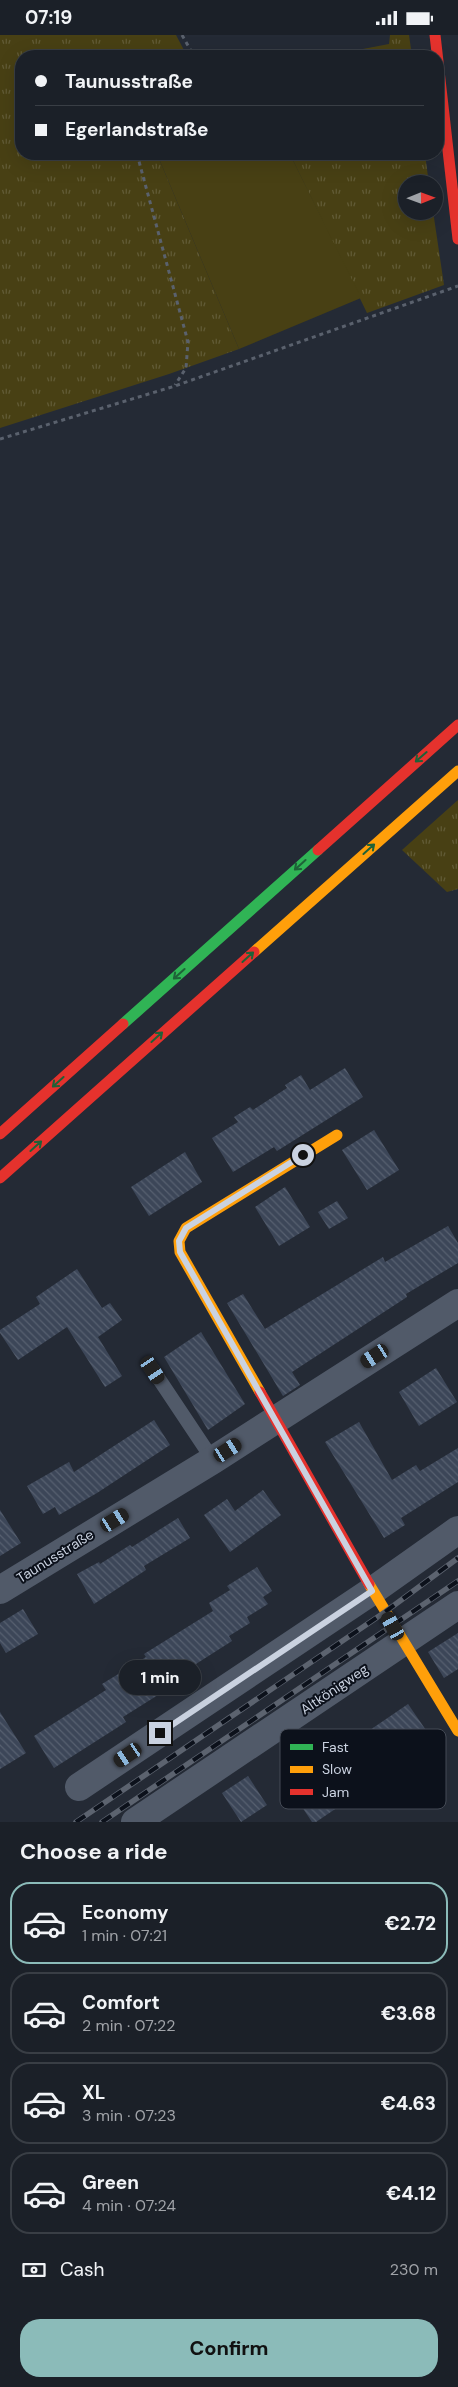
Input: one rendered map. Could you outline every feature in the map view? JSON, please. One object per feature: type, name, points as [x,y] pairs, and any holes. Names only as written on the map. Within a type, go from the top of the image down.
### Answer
[{"type":"main road","points":[[435,35],[437,50]]},
{"type":"main road","points":[[444,115],[458,239]]},
{"type":"main road","points":[[0,1134],[458,725]]},
{"type":"main road","points":[[0,1178],[458,771]]},
{"type":"main road","points":[[337,1135],[186,1228],[179,1241],[180,1252],[372,1591],[458,1731]]},
{"type":"street","name":"Taunusstraße","points":[[0,1590],[213,1460],[458,1303]]},
{"type":"street","points":[[79,1787],[372,1591],[458,1530]]},
{"type":"street","name":"Altkönigweg","points":[[135,1822],[458,1605]]},
{"type":"lane","points":[[153,1370],[213,1460]]},
{"type":"path","points":[[182,35],[191,50]]},
{"type":"path","points":[[139,160],[188,342],[186,367],[175,386]]},
{"type":"path","points":[[0,439],[175,386],[458,286]]},
{"type":"green space","points":[[0,35],[176,35],[184,50],[15,50],[15,160],[160,160],[239,349],[169,374],[0,428]]},
{"type":"green space","points":[[390,35],[409,35],[411,50],[358,50],[389,44]]},
{"type":"green space","points":[[160,160],[293,160],[361,298],[239,349]]},
{"type":"green space","points":[[293,160],[426,160],[428,175],[398,175],[398,220],[434,220],[444,285],[367,313]]},
{"type":"green space","points":[[458,800],[458,889],[447,892],[402,850]]},
{"type":"building","points":[[345,1068],[363,1097],[277,1151],[274,1147],[233,1172],[212,1138],[238,1122],[234,1117],[250,1107],[253,1110],[287,1088],[285,1085],[301,1075],[310,1090]]},
{"type":"building","points":[[374,1130],[399,1170],[367,1190],[342,1150]]},
{"type":"building","points":[[185,1152],[202,1182],[149,1216],[131,1187]]},
{"type":"building","points":[[285,1187],[310,1227],[279,1246],[255,1207]]},
{"type":"building","points":[[337,1201],[348,1218],[329,1229],[318,1212]]},
{"type":"building","points":[[448,1226],[458,1243],[458,1263],[406,1294],[407,1297],[292,1372],[300,1385],[283,1396],[227,1303],[243,1294],[265,1329],[383,1257],[385,1262]]},
{"type":"building","points":[[77,1269],[102,1308],[110,1303],[122,1320],[98,1337],[122,1376],[105,1387],[67,1327],[18,1360],[0,1333],[0,1330],[40,1304],[36,1297]]},
{"type":"building","points":[[201,1332],[245,1404],[208,1430],[164,1357]]},
{"type":"building","points":[[436,1368],[457,1402],[419,1426],[399,1392]]},
{"type":"building","points":[[154,1420],[170,1445],[97,1493],[59,1515],[55,1507],[43,1514],[27,1486],[69,1462],[74,1472]]},
{"type":"building","points":[[359,1422],[392,1480],[416,1465],[420,1471],[458,1448],[458,1482],[401,1518],[405,1525],[384,1538],[325,1442]]},
{"type":"building","points":[[263,1490],[281,1515],[230,1552],[204,1515],[227,1499],[235,1511]]},
{"type":"building","points":[[0,1510],[21,1543],[0,1556]]},
{"type":"building","points":[[178,1518],[190,1538],[144,1566],[146,1570],[94,1604],[77,1574],[99,1562],[100,1564],[130,1545],[132,1547]]},
{"type":"building","points":[[257,1567],[272,1591],[263,1597],[268,1604],[247,1617],[250,1623],[229,1636],[232,1641],[163,1685],[166,1690],[123,1717],[126,1722],[54,1768],[34,1736],[106,1690],[102,1684],[146,1657],[144,1654],[213,1611],[209,1603],[230,1590],[227,1586]]},
{"type":"building","points":[[23,1609],[38,1634],[6,1653],[0,1643],[0,1623]]},
{"type":"building","points":[[458,1633],[458,1669],[444,1678],[428,1652]]},
{"type":"building","points":[[408,1704],[425,1729],[371,1729]]},
{"type":"building","points":[[0,1712],[26,1753],[0,1769]]},
{"type":"building","points":[[248,1776],[267,1805],[241,1822],[222,1793]]},
{"type":"building","points":[[303,1809],[335,1809],[316,1822],[312,1822]]},
{"type":"railway","points":[[76,1822],[385,1612],[458,1558]]},
{"type":"railway","points":[[102,1822],[458,1581]]},
{"type":"traffic: fast","points":[[123,1024],[318,850]]},
{"type":"traffic: slow","points":[[254,952],[458,771]]},
{"type":"traffic: slow","points":[[260,1392],[180,1252],[179,1241],[186,1228],[337,1135]]},
{"type":"traffic: slow","points":[[369,1584],[458,1731]]},
{"type":"traffic: jam","points":[[435,35],[437,50]]},
{"type":"traffic: jam","points":[[444,115],[458,239]]},
{"type":"traffic: jam","points":[[318,850],[458,725]]},
{"type":"traffic: jam","points":[[0,1178],[254,952]]},
{"type":"traffic: jam","points":[[0,1134],[123,1024]]},
{"type":"traffic: jam","points":[[260,1392],[369,1584]]},
{"type":"route","points":[[160,1733],[372,1591],[180,1252],[179,1241],[186,1228],[303,1155]]}]
